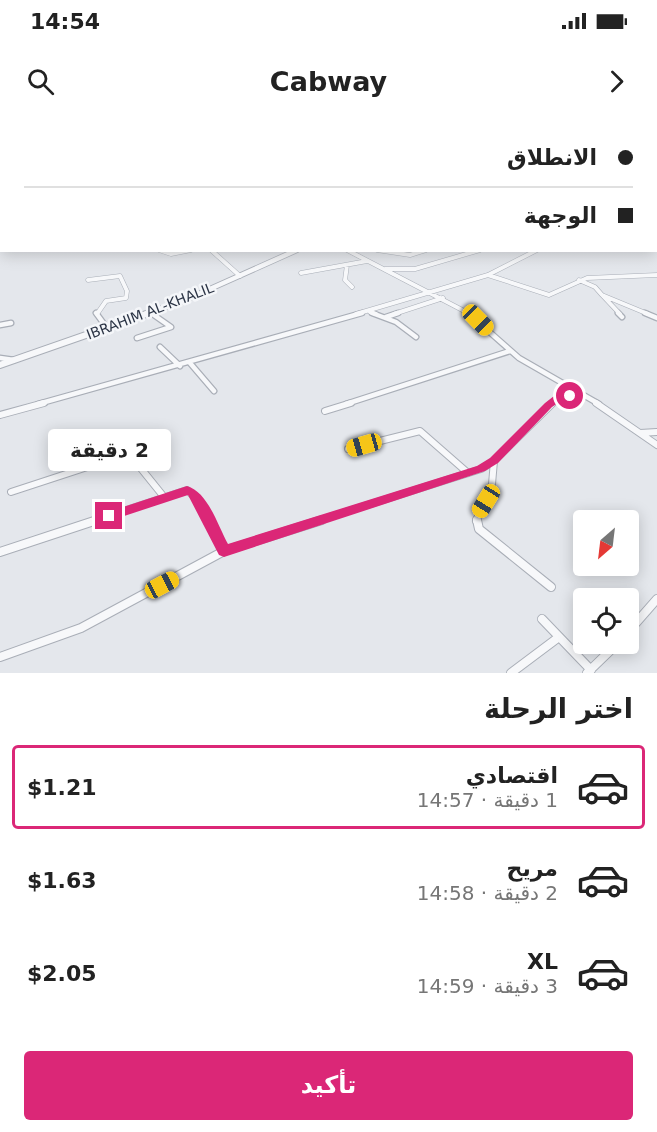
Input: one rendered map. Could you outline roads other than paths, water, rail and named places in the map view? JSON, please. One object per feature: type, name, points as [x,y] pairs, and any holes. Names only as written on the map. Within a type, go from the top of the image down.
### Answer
[{"type":"street","points":[[165,252],[171,254],[181,252]]},
{"type":"street","points":[[213,252],[240,276]]},
{"type":"street","name":"IBRAHIM AL-KHALIL","points":[[0,365],[151,313],[293,252]]},
{"type":"street","points":[[351,252],[442,298],[478,320],[510,351],[581,393],[657,445]]},
{"type":"street","points":[[389,252],[407,255],[418,252]]},
{"type":"street","points":[[382,268],[415,269],[473,252]]},
{"type":"street","points":[[0,415],[432,293],[488,274],[533,252]]},
{"type":"street","points":[[301,273],[367,261]]},
{"type":"street","points":[[347,265],[345,280],[352,287]]},
{"type":"street","points":[[488,274],[549,295],[556,294],[579,280],[602,275],[657,275]]},
{"type":"street","points":[[88,280],[120,276],[127,291],[126,298],[104,302],[96,313],[107,328]]},
{"type":"street","points":[[579,280],[595,287],[622,316]]},
{"type":"street","points":[[602,295],[657,318]]},
{"type":"street","points":[[386,317],[442,298]]},
{"type":"street","points":[[369,311],[386,317],[416,337]]},
{"type":"street","points":[[137,338],[171,327],[151,313]]},
{"type":"street","points":[[0,326],[11,323]]},
{"type":"street","points":[[159,346],[171,360],[180,366]]},
{"type":"street","points":[[325,411],[510,351]]},
{"type":"street","points":[[0,358],[14,360]]},
{"type":"street","points":[[190,363],[214,391]]},
{"type":"street","points":[[0,657],[81,628],[224,551],[468,473],[494,461],[558,398],[581,393]]},
{"type":"street","points":[[348,449],[396,435],[420,431],[468,473]]},
{"type":"street","points":[[640,433],[657,432]]},
{"type":"street","points":[[11,492],[123,455],[135,461],[164,497]]},
{"type":"street","points":[[494,461],[492,484],[476,522],[479,529],[550,587]]},
{"type":"street","points":[[0,552],[181,491],[192,492],[224,551]]},
{"type":"street","points":[[639,619],[657,599]]},
{"type":"street","points":[[542,619],[589,671],[607,654]]},
{"type":"street","points":[[511,673],[559,636]]}]
